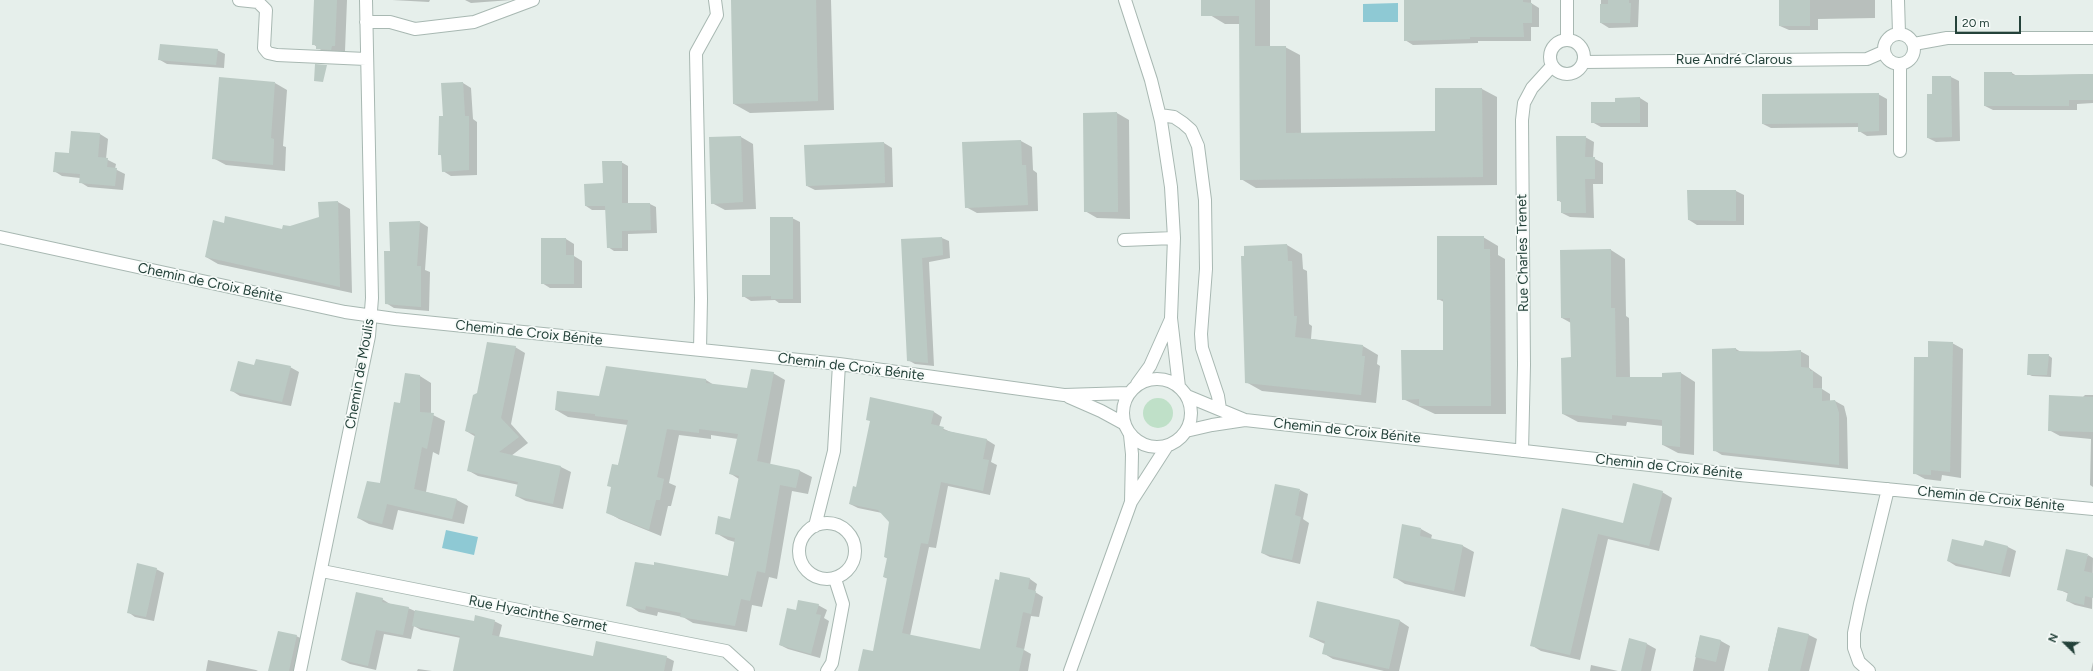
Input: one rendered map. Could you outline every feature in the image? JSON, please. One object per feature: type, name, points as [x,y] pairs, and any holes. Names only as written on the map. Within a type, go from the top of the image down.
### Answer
[{"type":"street","points":[[239,0],[258,2],[266,10],[264,48],[268,53],[277,55],[366,59]]},
{"type":"street","name":"Chemin de Moulis","points":[[300,671],[322,571],[369,336],[371,316],[366,0]]},
{"type":"street","points":[[366,22],[390,22],[416,29],[474,22],[533,0]]},
{"type":"street","points":[[700,350],[701,299],[696,53],[717,15],[715,0]]},
{"type":"street","points":[[1125,0],[1152,80],[1160,115],[1171,187],[1174,238],[1171,318],[1179,387]]},
{"type":"street","points":[[1567,40],[1568,0]]},
{"type":"street","points":[[1898,0],[1899,33]]},
{"type":"street","points":[[1899,33],[1910,38],[1914,44],[1914,53],[1908,62],[1900,65],[1891,63],[1883,52],[1883,44],[1890,36],[1899,33]]},
{"type":"street","points":[[1914,44],[1947,38],[2093,38]]},
{"type":"street","points":[[1567,40],[1577,43],[1584,51],[1584,62],[1576,72],[1563,74],[1552,66],[1550,54],[1556,44],[1567,40]]},
{"type":"street","name":"Rue André Clarous","points":[[1584,62],[1867,59],[1883,52]]},
{"type":"street","points":[[1900,65],[1900,151]]},
{"type":"street","name":"Rue Charles Trenet","points":[[1522,451],[1524,365],[1522,120],[1524,103],[1532,88],[1552,66]]},
{"type":"street","points":[[1160,115],[1174,117],[1183,122],[1190,130],[1198,146],[1205,200],[1206,269],[1201,334],[1202,348],[1218,396],[1220,409]]},
{"type":"street","name":"Chemin de Croix Bénite","points":[[0,237],[345,312],[371,316],[839,364],[1064,395],[1132,389]]},
{"type":"street","points":[[1124,240],[1174,238]]},
{"type":"street","points":[[1131,502],[1132,454],[1130,435],[1123,422],[1124,402],[1150,366],[1171,318]]},
{"type":"street","points":[[815,526],[834,451],[839,364]]},
{"type":"street","points":[[1130,435],[1147,446],[1157,448],[1167,446],[1181,438],[1186,431],[1191,414],[1187,396],[1179,387],[1169,381],[1158,379],[1146,380],[1132,389]]},
{"type":"street","name":"Chemin de Croix Bénite","points":[[1064,395],[1101,410],[1123,422]]},
{"type":"street","name":"Chemin de Croix Bénite","points":[[1187,396],[1245,420]]},
{"type":"street","name":"Chemin de Croix Bénite","points":[[1186,431],[1245,420],[1740,475],[2093,509]]},
{"type":"street","points":[[1070,671],[1131,502],[1167,446]]},
{"type":"street","points":[[1869,671],[1859,662],[1854,648],[1854,634],[1888,489]]},
{"type":"street","points":[[828,523],[840,526],[850,536],[855,548],[854,561],[846,572],[835,579],[823,579],[812,575],[803,567],[799,556],[800,544],[805,533],[815,526],[828,523]]},
{"type":"street","name":"Rue Hyacinthe Sermet","points":[[322,571],[726,651],[748,671]]},
{"type":"street","points":[[827,671],[832,663],[843,604],[835,579]]},
{"type":"green space","points":[[1158,398],[1164,399],[1172,407],[1172,419],[1164,427],[1158,428],[1152,427],[1144,419],[1143,413],[1144,407],[1152,399]]},
{"type":"water","points":[[1398,3],[1398,22],[1363,22],[1363,4]]},
{"type":"water","points":[[446,530],[478,537],[474,555],[442,548]]},
{"type":"building","points":[[314,0],[337,0],[335,46],[332,46],[331,50],[316,49],[316,45],[312,45]]},
{"type":"building","points":[[731,0],[816,0],[818,101],[733,104]]},
{"type":"building","points":[[1201,0],[1255,0],[1255,46],[1286,46],[1286,133],[1435,131],[1435,88],[1482,88],[1483,177],[1240,180],[1239,16],[1201,16]]},
{"type":"building","points":[[1404,0],[1523,0],[1523,2],[1532,3],[1532,23],[1523,23],[1524,37],[1470,37],[1470,39],[1404,41]]},
{"type":"building","points":[[1608,0],[1629,0],[1629,3],[1631,3],[1630,23],[1600,23],[1600,4],[1608,4]]},
{"type":"building","points":[[1779,0],[1810,0],[1810,26],[1779,26]]},
{"type":"building","points":[[160,44],[218,49],[216,65],[158,60]]},
{"type":"building","points":[[315,64],[327,65],[323,82],[314,81]]},
{"type":"building","points":[[1984,72],[2012,72],[2012,75],[2093,74],[2093,100],[2069,100],[2069,106],[1984,106]]},
{"type":"building","points":[[1932,76],[1951,76],[1952,137],[1927,138],[1927,94],[1932,94]]},
{"type":"building","points":[[219,77],[275,82],[271,138],[274,139],[273,165],[212,159]]},
{"type":"building","points":[[463,82],[465,116],[469,116],[469,170],[442,172],[441,155],[438,155],[439,116],[443,116],[441,83]]},
{"type":"building","points":[[1879,93],[1879,131],[1858,132],[1858,123],[1762,124],[1762,94]]},
{"type":"building","points":[[1640,97],[1640,123],[1591,123],[1591,102],[1615,102],[1615,98]]},
{"type":"building","points":[[1117,112],[1118,212],[1084,212],[1083,113]]},
{"type":"building","points":[[71,131],[100,133],[98,157],[108,158],[107,167],[117,168],[115,186],[79,183],[80,174],[53,172],[55,152],[69,153]]},
{"type":"building","points":[[741,136],[743,202],[711,204],[709,137]]},
{"type":"building","points":[[1556,136],[1586,136],[1585,157],[1595,157],[1595,179],[1585,179],[1586,213],[1561,213],[1561,201],[1557,201]]},
{"type":"building","points":[[1021,140],[1022,165],[1026,165],[1028,205],[965,208],[962,142]]},
{"type":"building","points":[[884,142],[885,183],[806,186],[804,145]]},
{"type":"building","points":[[602,161],[622,161],[622,203],[650,203],[651,230],[622,231],[622,248],[607,248],[605,206],[585,206],[584,184],[603,183]]},
{"type":"building","points":[[1687,190],[1736,190],[1736,221],[1688,220]]},
{"type":"building","points":[[338,201],[340,287],[205,257],[213,220],[224,223],[225,216],[282,229],[283,225],[290,226],[319,217],[318,202]]},
{"type":"building","points":[[770,217],[793,217],[793,299],[771,299],[771,296],[742,297],[742,275],[770,275]]},
{"type":"building","points":[[420,221],[417,266],[421,266],[421,307],[385,304],[384,251],[390,251],[389,222]]},
{"type":"building","points":[[1437,236],[1484,236],[1484,249],[1490,249],[1491,406],[1419,406],[1419,399],[1402,400],[1401,350],[1443,350],[1443,299],[1437,300]]},
{"type":"building","points":[[942,237],[943,255],[922,258],[928,363],[907,361],[901,239]]},
{"type":"building","points":[[541,238],[566,238],[566,255],[574,255],[574,284],[541,284]]},
{"type":"building","points":[[1287,244],[1288,261],[1292,261],[1294,316],[1297,316],[1295,337],[1363,345],[1362,356],[1365,356],[1361,395],[1245,383],[1241,256],[1244,256],[1244,246]]},
{"type":"building","points":[[1611,249],[1611,308],[1615,308],[1616,377],[1662,377],[1662,373],[1681,372],[1680,447],[1662,445],[1662,420],[1612,415],[1612,419],[1562,414],[1561,358],[1571,357],[1570,318],[1561,318],[1560,250]]},
{"type":"building","points":[[1928,341],[1953,342],[1950,472],[1931,470],[1931,475],[1913,474],[1914,357],[1928,357]]},
{"type":"building","points":[[487,342],[516,346],[501,418],[519,437],[499,452],[561,466],[553,504],[515,496],[518,482],[467,471],[475,434],[465,431],[473,395],[477,393]]},
{"type":"building","points":[[1736,348],[1736,351],[1772,352],[1801,350],[1801,367],[1810,368],[1810,371],[1813,371],[1813,388],[1822,388],[1822,401],[1835,400],[1839,413],[1839,465],[1713,451],[1712,349]]},
{"type":"building","points":[[2028,354],[2049,354],[2047,375],[2027,375]]},
{"type":"building","points":[[256,359],[291,366],[282,402],[230,391],[238,361],[254,365]]},
{"type":"building","points":[[606,366],[706,379],[706,383],[747,388],[751,369],[774,372],[757,461],[800,470],[796,488],[780,485],[765,573],[757,571],[750,601],[741,599],[735,626],[680,617],[681,613],[646,606],[645,610],[626,606],[635,562],[654,565],[654,562],[728,576],[735,538],[715,534],[718,516],[730,519],[739,476],[729,474],[738,434],[699,429],[699,433],[667,429],[657,477],[664,479],[660,500],[656,500],[649,530],[606,513],[611,487],[607,486],[612,464],[618,465],[628,420],[595,416],[595,414],[555,410],[557,391],[599,396]]},
{"type":"building","points":[[405,373],[420,375],[420,412],[434,413],[427,449],[422,447],[414,489],[457,499],[452,519],[387,504],[382,524],[357,518],[367,481],[380,483],[394,402],[400,403]]},
{"type":"building","points":[[2049,395],[2093,397],[2093,432],[2048,431]]},
{"type":"building","points":[[870,397],[934,411],[931,424],[944,427],[943,430],[987,439],[983,459],[989,460],[983,491],[941,482],[928,544],[921,543],[902,633],[980,649],[995,579],[999,580],[1000,572],[1030,578],[1028,589],[1036,591],[1031,614],[1023,612],[1016,647],[1024,649],[1019,671],[858,671],[863,649],[873,651],[887,578],[883,577],[887,558],[884,557],[889,522],[878,510],[849,504],[853,486],[856,487],[870,421],[866,420]]},
{"type":"building","points":[[1633,483],[1663,491],[1649,546],[1598,534],[1570,655],[1530,646],[1562,508],[1623,523]]},
{"type":"building","points":[[1275,484],[1300,489],[1295,515],[1301,517],[1292,560],[1261,553]]},
{"type":"building","points":[[1402,524],[1421,528],[1420,536],[1463,545],[1454,591],[1393,578]]},
{"type":"building","points":[[1952,539],[1983,546],[1985,540],[2008,546],[2001,574],[1947,561]]},
{"type":"building","points":[[2066,549],[2088,554],[2084,571],[2093,573],[2093,598],[2085,596],[2084,605],[2066,601],[2068,592],[2057,590]]},
{"type":"building","points":[[137,563],[157,568],[146,617],[127,613]]},
{"type":"building","points":[[356,592],[383,598],[382,602],[409,607],[403,635],[376,630],[368,666],[341,660]]},
{"type":"building","points":[[798,600],[819,604],[816,614],[821,615],[811,654],[779,645],[787,608],[796,610]]},
{"type":"building","points":[[1317,601],[1400,620],[1389,669],[1322,654],[1325,641],[1309,637]]},
{"type":"building","points":[[415,610],[474,621],[475,615],[495,620],[492,635],[593,656],[596,641],[667,656],[664,671],[453,671],[460,636],[412,626]]},
{"type":"building","points":[[1778,627],[1809,634],[1800,671],[1768,671]]},
{"type":"building","points":[[278,631],[297,635],[289,671],[268,671]]},
{"type":"building","points":[[1700,635],[1721,640],[1716,662],[1695,657]]},
{"type":"building","points":[[1629,638],[1647,643],[1641,671],[1621,671]]}]
